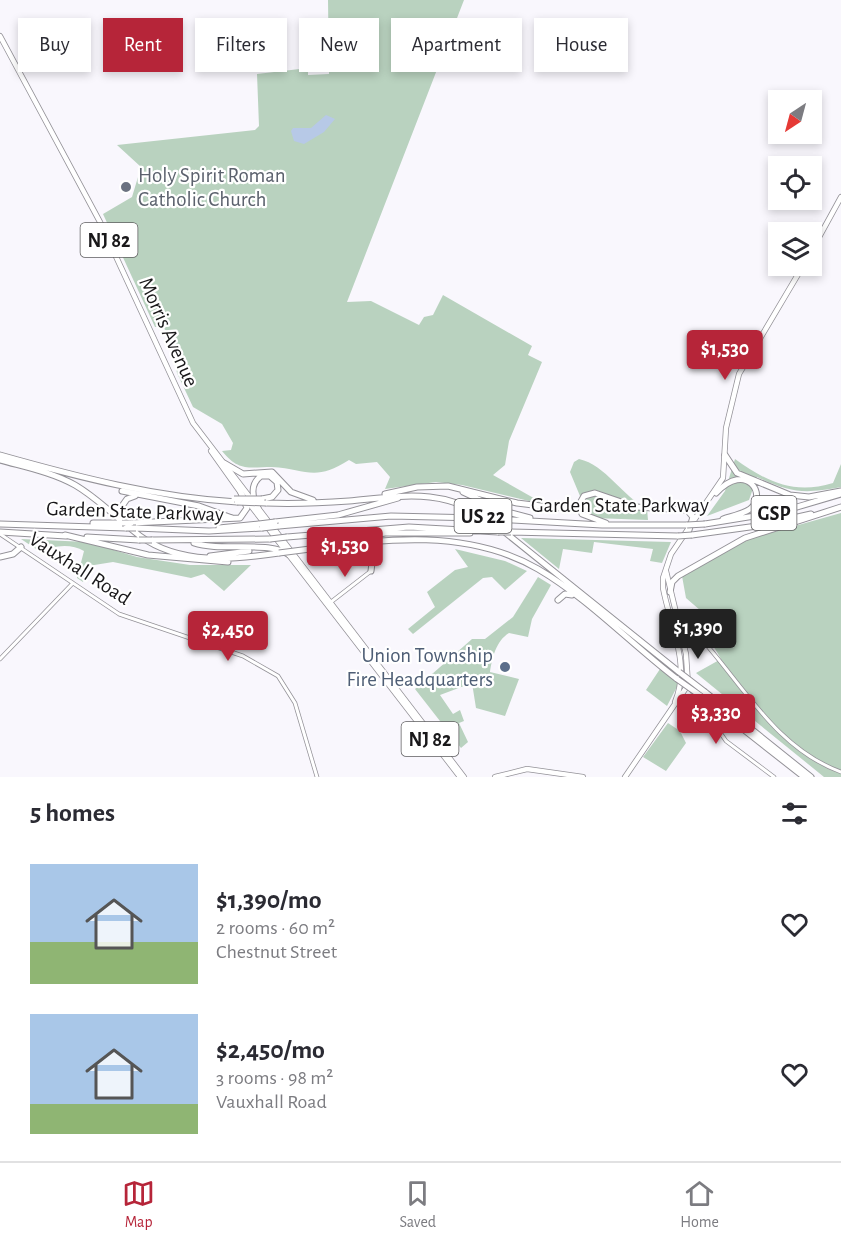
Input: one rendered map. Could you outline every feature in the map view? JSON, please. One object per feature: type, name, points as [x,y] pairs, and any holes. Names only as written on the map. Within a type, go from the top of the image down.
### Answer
[{"type":"highway","points":[[725,455],[735,472],[790,495],[809,497],[841,493]]},
{"type":"highway","name":"US 22","points":[[2,460],[105,484],[194,498],[327,502],[408,495],[446,499],[472,509],[491,521],[543,568],[679,672],[804,777]]},
{"type":"highway","name":"US 22","points":[[2,460],[72,483],[104,504],[132,529],[160,548],[194,556],[233,559],[377,541],[436,540],[499,553],[543,568]]},
{"type":"highway","points":[[224,463],[240,473],[271,471],[279,476],[286,488],[298,496],[327,502]]},
{"type":"highway","points":[[705,524],[752,507],[756,500],[756,491],[745,479],[734,474],[726,465]]},
{"type":"highway","points":[[258,508],[254,496],[254,483],[259,477],[268,476],[276,480],[278,489],[274,496],[264,501]]},
{"type":"highway","points":[[716,493],[731,480],[745,479]]},
{"type":"highway","points":[[105,484],[143,496],[200,506],[236,519]]},
{"type":"highway","points":[[426,486],[466,493],[508,513],[548,522]]},
{"type":"highway","points":[[348,501],[426,486],[456,487],[517,504],[557,508]]},
{"type":"highway","points":[[143,496],[129,498],[122,509],[123,518],[132,529],[236,519],[244,515],[247,510],[241,493]]},
{"type":"highway","points":[[614,525],[583,516],[579,507],[583,497],[594,493],[636,507],[688,510],[693,517],[689,530]]},
{"type":"highway","name":"Garden State Parkway","points":[[0,533],[64,536],[132,529],[152,540],[189,542],[270,539],[409,527],[548,534],[678,536],[705,524],[774,513],[841,493]]},
{"type":"highway","points":[[277,524],[338,515],[408,495]]},
{"type":"highway","points":[[670,592],[676,577],[723,548],[752,535],[841,506]]},
{"type":"highway","name":"Garden State Parkway","points":[[0,524],[209,531],[402,515],[689,530],[763,525],[841,506]]},
{"type":"highway","points":[[310,549],[339,540],[377,534],[498,532]]},
{"type":"highway","points":[[64,536],[144,555],[197,561],[241,561],[267,555]]},
{"type":"highway","points":[[189,542],[224,548],[272,547],[281,549],[289,555]]},
{"type":"highway","points":[[0,557],[13,554],[21,547]]},
{"type":"highway","points":[[194,556],[272,547]]},
{"type":"highway","points":[[310,549],[344,548],[358,551],[372,561],[371,572]]},
{"type":"highway","name":"US 22","points":[[551,574],[575,595],[679,672]]},
{"type":"highway","points":[[558,600],[565,594],[575,595]]},
{"type":"highway","name":"US 22","points":[[703,694],[811,777]]},
{"type":"main road","name":"Morris Avenue","points":[[0,36],[96,214],[180,400],[241,493],[462,777]]},
{"type":"main road","points":[[822,231],[841,197]]},
{"type":"main road","points":[[675,702],[681,683],[678,636],[663,588],[666,568],[672,552],[716,493],[723,478],[726,465],[727,424],[740,375],[797,276]]},
{"type":"main road","name":"Morris Avenue","points":[[210,448],[331,602],[462,777]]},
{"type":"main road","points":[[625,777],[688,685],[666,568]]},
{"type":"main road","points":[[495,777],[531,770],[583,777]]},
{"type":"street","name":"Vauxhall Road","points":[[0,533],[127,618],[243,656],[278,676],[295,703],[317,777]]},
{"type":"street","points":[[331,602],[371,572]]},
{"type":"street","points":[[0,659],[72,583]]},
{"type":"street","points":[[678,636],[694,632],[784,737],[814,760],[841,772]]},
{"type":"street","points":[[679,672],[705,713],[728,743],[774,777]]},
{"type":"green space","points":[[328,0],[464,0],[457,18],[391,18],[391,72],[436,72],[347,302],[371,301],[419,325],[424,317],[433,315],[443,295],[532,346],[528,355],[542,362],[509,441],[505,465],[493,475],[546,505],[462,485],[436,482],[385,489],[390,477],[377,462],[356,464],[349,460],[327,471],[310,473],[284,468],[245,467],[234,462],[222,451],[231,450],[233,443],[222,424],[193,407],[177,373],[170,334],[162,327],[155,327],[103,214],[132,197],[141,167],[117,145],[255,130],[259,126],[257,74],[299,69],[299,72],[308,72],[308,75],[329,74],[329,72],[379,72],[379,18],[328,18]]},
{"type":"green space","points":[[579,459],[598,468],[647,509],[648,520],[594,518],[584,512],[570,472],[574,462]]},
{"type":"green space","points":[[735,459],[770,480],[793,487],[806,488],[833,483],[841,464],[841,487],[798,491],[757,477],[749,500],[707,516],[725,491]]},
{"type":"green space","points":[[841,513],[841,777],[824,777],[696,673],[721,659],[701,625],[701,611],[686,598],[682,576],[742,541]]},
{"type":"green space","points":[[521,538],[671,542],[662,563],[650,561],[653,549],[594,542],[592,553],[563,549],[559,569]]},
{"type":"green space","points":[[21,539],[87,542],[137,557],[190,565],[251,565],[224,591],[204,574],[191,578],[113,562],[88,566],[83,582],[77,578],[84,551],[79,548],[62,546],[39,551]]},
{"type":"green space","points":[[455,549],[505,561],[527,571],[505,590],[492,577],[483,578],[413,634],[408,629],[435,607],[427,592],[455,570],[468,567]]},
{"type":"green space","points":[[538,577],[551,585],[532,619],[528,637],[509,633],[498,645],[492,661],[490,672],[519,679],[505,716],[476,708],[472,683],[440,695],[453,714],[460,710],[464,721],[459,723],[468,742],[461,748],[415,689],[472,639],[485,639],[513,617]]},
{"type":"green space","points":[[660,669],[679,683],[667,706],[646,690]]},
{"type":"green space","points":[[668,723],[680,731],[686,743],[666,771],[643,757]]},
{"type":"water","points":[[326,115],[335,119],[324,132],[304,144],[294,141],[291,131],[293,128],[311,128]]},
{"type":"place","name":"Holy Spirit Roman Catholic Church","points":[[126,187]]},
{"type":"place","name":"Union Township Fire Headquarters","points":[[505,667]]}]
